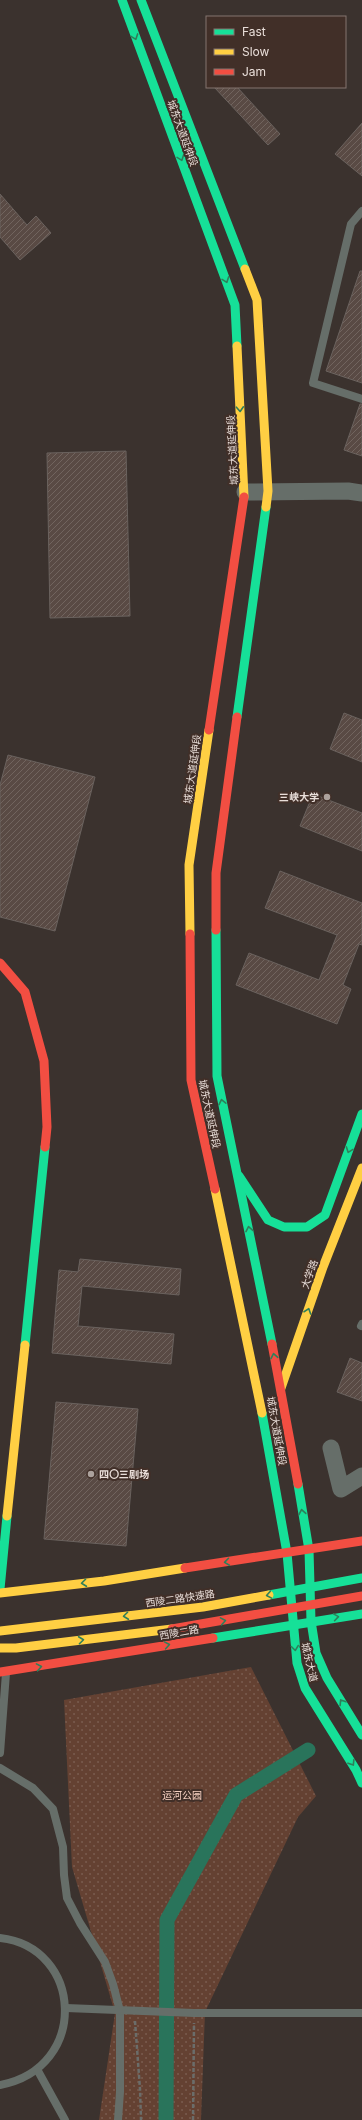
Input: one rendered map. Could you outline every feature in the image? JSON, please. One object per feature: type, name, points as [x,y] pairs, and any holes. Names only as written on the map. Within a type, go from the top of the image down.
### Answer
[{"type":"main road","name":"城东大道延伸段","points":[[122,0],[235,305],[245,492],[189,865],[191,1080],[259,1395],[287,1553]]},
{"type":"main road","name":"城东大道延伸段","points":[[141,0],[257,300],[268,491],[216,873],[217,1076],[281,1388],[309,1550]]},
{"type":"main road","points":[[0,963],[25,992],[44,1061],[47,1127],[2,1557],[0,1589]]},
{"type":"main road","points":[[238,1173],[257,1207],[268,1220],[284,1227],[307,1227],[325,1215],[362,1114]]},
{"type":"main road","name":"大学路","points":[[281,1388],[323,1267],[362,1168]]},
{"type":"main road","points":[[0,1593],[104,1581],[362,1541]]},
{"type":"main road","name":"城东大道","points":[[309,1550],[311,1621],[316,1653],[327,1678],[362,1735]]},
{"type":"main road","name":"城东大道","points":[[287,1553],[292,1624],[297,1663],[305,1688],[356,1770],[362,1783]]},
{"type":"main road","name":"西陵二路快速路","points":[[0,1631],[203,1607],[362,1578]]},
{"type":"main road","points":[[0,1648],[16,1648],[182,1628],[362,1596]]},
{"type":"main road","name":"西陵二路","points":[[3,1672],[292,1624],[362,1614]]},
{"type":"street","points":[[245,492],[362,492]]},
{"type":"street","points":[[331,1448],[341,1489],[362,1476]]},
{"type":"lane","points":[[362,211],[351,224],[313,383],[362,399]]},
{"type":"lane","points":[[0,1753],[3,1672]]},
{"type":"lane","points":[[0,1768],[33,1788],[53,1809],[64,1846],[64,1875],[67,1898],[80,1923],[105,1962],[120,2011],[120,2092],[118,2120]]},
{"type":"lane","points":[[0,1938],[10,1939],[31,1948],[49,1964],[61,1985],[66,2008],[63,2032],[54,2053],[38,2071],[17,2082],[0,2086]]},
{"type":"lane","points":[[66,2008],[194,2013],[362,2012]]},
{"type":"lane","points":[[38,2071],[65,2120]]},
{"type":"path","points":[[134,2010],[141,2120]]},
{"type":"path","points":[[193,2120],[195,2039],[194,2013]]},
{"type":"green space","name":"运河公园","points":[[251,1667],[316,1796],[298,1817],[205,2012],[201,2120],[99,2120],[115,2013],[72,1867],[64,1700]]},
{"type":"building","points":[[215,88],[238,88],[280,134],[268,145]]},
{"type":"building","points":[[362,123],[362,176],[335,154]]},
{"type":"building","points":[[0,194],[27,225],[36,216],[51,233],[20,260],[0,237]]},
{"type":"building","points":[[360,271],[362,271],[362,383],[326,371]]},
{"type":"building","points":[[360,404],[362,404],[362,456],[344,450]]},
{"type":"building","points":[[126,451],[130,616],[50,618],[47,453]]},
{"type":"building","points":[[344,713],[362,720],[362,762],[330,749]]},
{"type":"building","points":[[8,755],[95,777],[55,931],[0,917],[0,785]]},
{"type":"building","points":[[313,794],[362,813],[362,851],[300,826]]},
{"type":"building","points":[[280,871],[362,903],[362,945],[359,944],[343,985],[351,989],[337,1024],[236,985],[249,953],[319,980],[337,935],[265,908]]},
{"type":"building","points":[[80,1259],[181,1269],[179,1295],[82,1286],[78,1326],[174,1334],[171,1364],[52,1353],[59,1270],[78,1272]]},
{"type":"building","points":[[350,1358],[362,1363],[362,1401],[337,1392]]},
{"type":"building","name":"四〇三剧场","points":[[56,1402],[138,1409],[126,1546],[44,1539]]},
{"type":"waterway","points":[[166,2120],[167,1920],[236,1795],[308,1750]]},
{"type":"traffic: fast","points":[[122,0],[235,305],[237,346]]},
{"type":"traffic: fast","points":[[141,0],[245,269]]},
{"type":"traffic: fast","points":[[237,717],[266,507]]},
{"type":"traffic: fast","points":[[216,930],[217,1076],[272,1344]]},
{"type":"traffic: fast","points":[[239,1176],[268,1220],[284,1227],[307,1227],[325,1215],[362,1114]]},
{"type":"traffic: fast","points":[[25,1345],[45,1147]]},
{"type":"traffic: fast","points":[[262,1413],[287,1553],[297,1663],[305,1688],[356,1770],[362,1783]]},
{"type":"traffic: fast","points":[[298,1484],[309,1550],[311,1621],[316,1653],[327,1678],[362,1735]]},
{"type":"traffic: fast","points":[[0,1589],[7,1516]]},
{"type":"traffic: fast","points":[[269,1595],[362,1578]]},
{"type":"traffic: fast","points":[[213,1638],[362,1614]]},
{"type":"traffic: slow","points":[[245,269],[257,300],[268,491],[266,507]]},
{"type":"traffic: slow","points":[[237,346],[244,497]]},
{"type":"traffic: slow","points":[[190,934],[189,865],[209,730]]},
{"type":"traffic: slow","points":[[281,1388],[323,1267],[362,1168]]},
{"type":"traffic: slow","points":[[215,1189],[262,1413]]},
{"type":"traffic: slow","points":[[7,1516],[25,1345]]},
{"type":"traffic: slow","points":[[0,1593],[104,1581],[185,1568]]},
{"type":"traffic: slow","points":[[0,1631],[203,1607],[269,1595]]},
{"type":"traffic: slow","points":[[0,1648],[16,1648],[172,1629]]},
{"type":"traffic: jam","points":[[209,730],[244,497]]},
{"type":"traffic: jam","points":[[216,930],[216,873],[237,717]]},
{"type":"traffic: jam","points":[[190,934],[191,1080],[215,1189]]},
{"type":"traffic: jam","points":[[0,963],[25,992],[44,1061],[47,1127],[45,1147]]},
{"type":"traffic: jam","points":[[272,1344],[298,1484]]},
{"type":"traffic: jam","points":[[185,1568],[362,1541]]},
{"type":"traffic: jam","points":[[172,1629],[362,1596]]},
{"type":"traffic: jam","points":[[0,1672],[213,1638]]},
{"type":"place","name":"三峡大学","points":[[327,797]]},
{"type":"place","name":"四〇三剧场","points":[[91,1474]]}]
